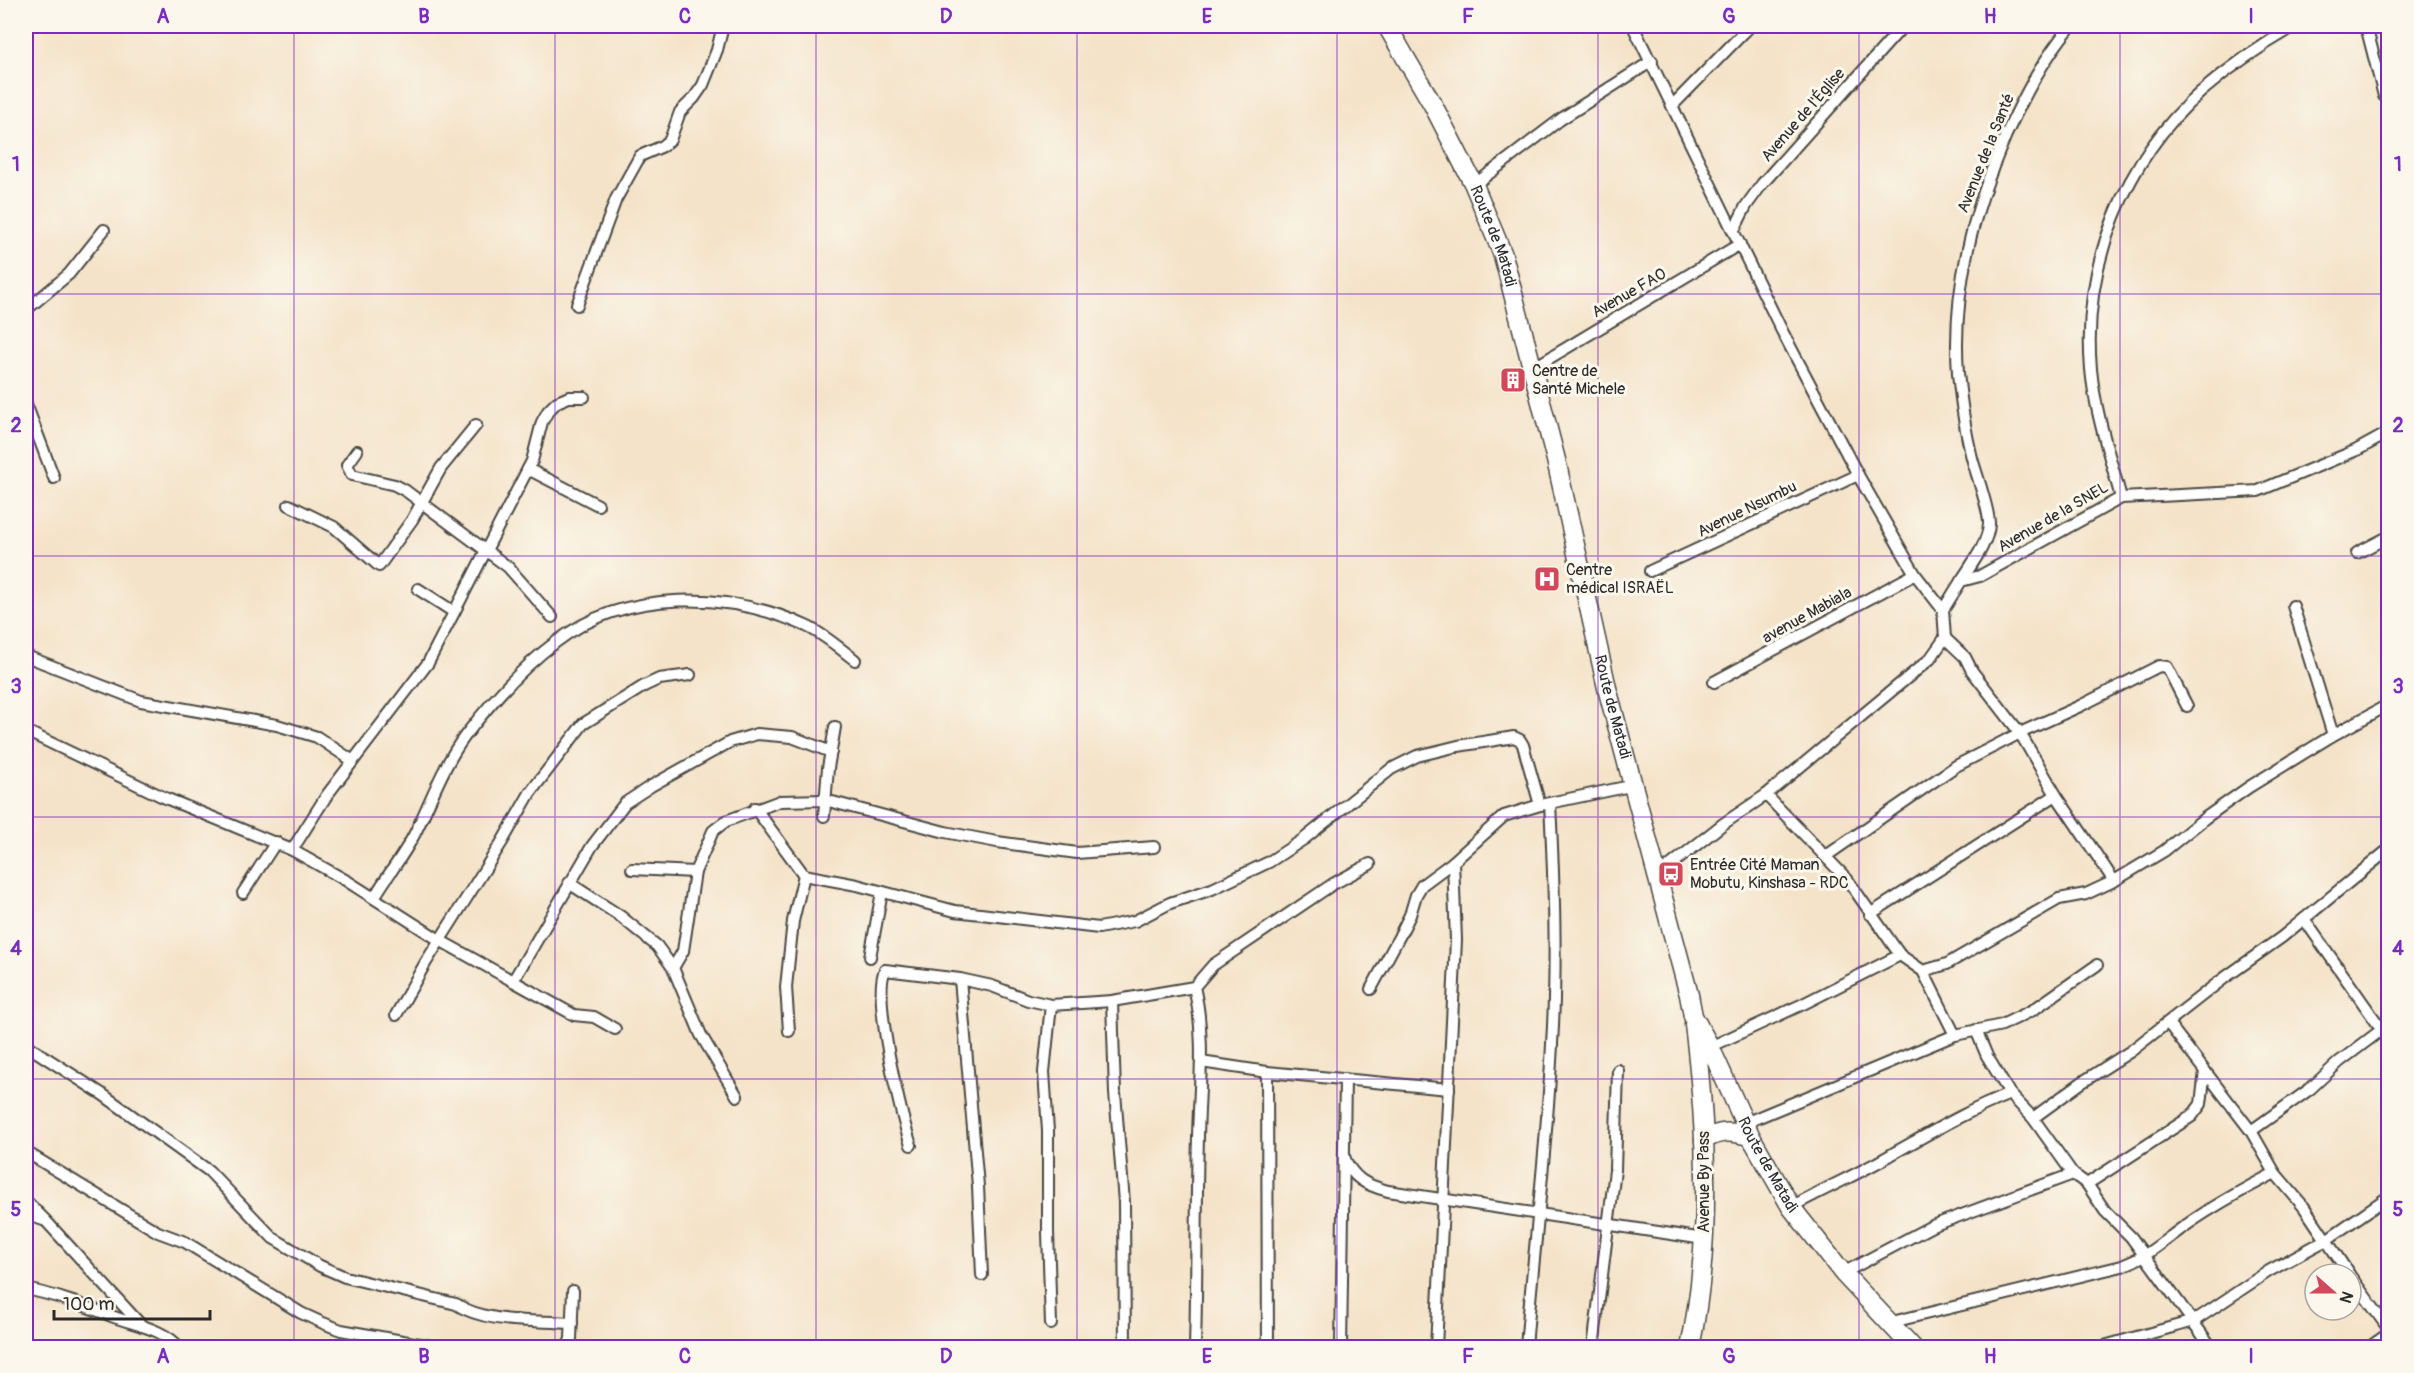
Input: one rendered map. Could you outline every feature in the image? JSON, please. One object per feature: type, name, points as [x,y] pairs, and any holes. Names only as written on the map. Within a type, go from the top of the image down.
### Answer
[{"type":"highway","name":"Route de Matadi","points":[[1387,26],[1433,105],[1474,185],[1503,255],[1556,460],[1607,688],[1635,785],[1693,1016],[1710,1047],[1748,1130],[1791,1207],[1843,1273],[1888,1323],[1914,1347]]},
{"type":"highway","name":"Avenue By Pass","points":[[1690,1347],[1696,1317],[1704,1239],[1704,1140],[1693,1016]]},
{"type":"highway","points":[[1704,1140],[1714,1134],[1748,1130]]},
{"type":"street","points":[[577,305],[602,232],[621,191],[640,156],[663,146],[670,140],[680,112],[703,85],[717,50],[723,26]]},
{"type":"street","points":[[1633,26],[1782,331],[1858,475],[1915,574],[1943,610],[1945,638],[1930,659],[1766,795],[1723,824],[1657,876]]},
{"type":"street","points":[[1673,105],[1750,26]]},
{"type":"street","name":"Avenue de l'Église","points":[[1734,230],[1742,212],[1762,184],[1903,26]]},
{"type":"street","name":"Avenue de la Santé","points":[[1961,581],[1978,552],[1989,523],[1972,457],[1960,393],[1958,325],[1962,270],[1976,212],[1996,158],[2043,61],[2071,26]]},
{"type":"street","name":"Avenue de la SNEL","points":[[1961,581],[1989,571],[2121,498],[2095,394],[2090,349],[2091,304],[2097,270],[2117,210],[2135,173],[2157,140],[2180,113],[2201,92],[2249,53],[2295,26]]},
{"type":"street","points":[[2366,26],[2384,96]]},
{"type":"street","points":[[1474,185],[1561,119],[1652,61]]},
{"type":"street","points":[[26,308],[69,274],[104,231]]},
{"type":"street","name":"Avenue FAO","points":[[1533,368],[1740,244]]},
{"type":"street","points":[[292,850],[327,795],[419,676],[438,646],[528,469],[535,452],[542,422],[548,411],[557,402],[569,397],[584,397]]},
{"type":"street","points":[[26,404],[54,478]]},
{"type":"street","points":[[290,505],[334,527],[379,566],[421,503],[441,468],[476,425]]},
{"type":"street","points":[[2121,498],[2258,491],[2357,450],[2388,433]]},
{"type":"street","points":[[357,451],[347,465],[352,476],[395,485],[488,550],[508,567],[552,617]]},
{"type":"street","points":[[528,469],[598,505]]},
{"type":"street","name":"Avenue Nsumbu","points":[[1650,571],[1858,475]]},
{"type":"street","points":[[2357,553],[2388,537]]},
{"type":"street","name":"avenue Mabiala","points":[[1713,682],[1915,574]]},
{"type":"street","points":[[1943,610],[1961,581]]},
{"type":"street","points":[[418,589],[454,612]]},
{"type":"street","points":[[374,898],[417,831],[444,770],[464,738],[506,687],[533,661],[557,641],[584,624],[616,611],[657,602],[683,600],[735,604],[770,612],[806,626],[855,660]]},
{"type":"street","points":[[2293,606],[2333,735]]},
{"type":"street","points":[[1945,638],[1965,657],[1972,671],[2020,732],[2056,795],[2114,881]]},
{"type":"street","points":[[26,656],[141,701],[278,725],[317,737],[353,761]]},
{"type":"street","points":[[1826,856],[1956,766],[2020,732],[2080,706],[2158,666],[2167,667],[2187,706]]},
{"type":"street","points":[[396,1015],[530,793],[583,724],[644,686],[666,678],[690,675]]},
{"type":"street","points":[[1923,970],[1947,963],[2059,899],[2086,894],[2114,881],[2164,851],[2249,787],[2333,735],[2388,705]]},
{"type":"street","points":[[824,816],[835,727]]},
{"type":"street","points":[[26,731],[163,797],[292,850],[441,941],[573,1015],[594,1017],[615,1029]]},
{"type":"street","points":[[513,981],[592,846],[625,803],[730,742],[757,734],[792,737],[831,752]]},
{"type":"street","points":[[804,875],[819,876],[955,911],[1099,928],[1135,921],[1170,903],[1212,889],[1269,861],[1304,839],[1391,769],[1417,756],[1458,746],[1514,738],[1520,740],[1545,804],[1554,946],[1552,1042],[1526,1347]]},
{"type":"street","points":[[1371,989],[1406,923],[1422,885],[1453,862],[1504,816],[1545,804],[1635,785]]},
{"type":"street","points":[[1766,795],[1847,879],[1900,955],[1923,970],[1955,1035]]},
{"type":"street","points":[[1870,914],[2056,795]]},
{"type":"street","points":[[673,968],[683,951],[695,872],[713,831],[726,821],[755,808],[780,801],[825,800],[919,825],[997,842],[1077,853],[1155,847]]},
{"type":"street","points":[[755,808],[804,875],[793,921],[786,987],[785,999],[789,1031]]},
{"type":"street","points":[[243,893],[276,842]]},
{"type":"street","points":[[2033,1118],[2168,1023],[2304,919],[2388,850]]},
{"type":"street","points":[[1436,1347],[1456,940],[1453,862]]},
{"type":"street","points":[[911,1145],[897,1094],[882,1013],[881,985],[887,969],[960,979],[1051,1005],[1112,1001],[1194,987],[1213,965],[1334,884],[1370,864]]},
{"type":"street","points":[[632,869],[695,872]]},
{"type":"street","points":[[569,883],[620,916],[650,940],[673,968],[701,1035],[737,1096]]},
{"type":"street","points":[[870,957],[882,892]]},
{"type":"street","points":[[2252,1131],[2310,1089],[2339,1062],[2385,1028],[2304,919]]},
{"type":"street","points":[[1710,1047],[1814,999],[1900,955]]},
{"type":"street","points":[[1748,1130],[1955,1035],[2002,1025],[2033,1010],[2097,965]]},
{"type":"street","points":[[960,979],[978,1186],[982,1275]]},
{"type":"street","points":[[1194,987],[1198,1004],[1201,1062],[1197,1142],[1195,1347]]},
{"type":"street","points":[[1112,1001],[1115,1093],[1124,1202],[1125,1347]]},
{"type":"street","points":[[1051,1005],[1044,1072],[1048,1131],[1047,1196],[1051,1324]]},
{"type":"street","points":[[2168,1023],[2252,1131],[2275,1173],[2304,1207],[2341,1262]]},
{"type":"street","points":[[1976,1030],[1987,1056],[2010,1094],[2033,1118],[2073,1174],[2087,1184],[2105,1211],[2131,1237],[2212,1347]]},
{"type":"street","points":[[26,1045],[102,1094],[208,1171],[273,1238],[320,1266],[345,1277],[456,1304],[469,1313],[486,1317],[572,1323]]},
{"type":"street","points":[[1201,1062],[1267,1072],[1449,1089]]},
{"type":"street","points":[[1593,1347],[1615,1170],[1618,1070]]},
{"type":"street","points":[[2087,1184],[2192,1116],[2201,1104],[2205,1071]]},
{"type":"street","points":[[1267,1072],[1268,1347]]},
{"type":"street","points":[[1341,1347],[1345,1079]]},
{"type":"street","points":[[1791,1207],[1924,1135],[2010,1094]]},
{"type":"street","points":[[26,1152],[159,1232],[185,1242],[302,1313],[323,1323],[341,1330],[442,1347]]},
{"type":"street","points":[[1344,1157],[1355,1178],[1368,1186],[1406,1195],[1704,1239]]},
{"type":"street","points":[[1888,1323],[2122,1266],[2146,1256],[2186,1225],[2275,1173]]},
{"type":"street","points":[[1843,1273],[1932,1226],[2073,1174]]},
{"type":"street","points":[[2097,1347],[2194,1321],[2269,1271],[2326,1240],[2388,1197]]},
{"type":"street","points":[[26,1201],[142,1326]]},
{"type":"street","points":[[26,1214],[46,1221]]},
{"type":"street","points":[[26,1289],[142,1326],[168,1337],[180,1347]]},
{"type":"street","points":[[567,1347],[572,1323],[573,1291]]},
{"type":"street","points":[[2363,1294],[2388,1328]]},
{"type":"street","points":[[2368,1347],[2388,1334]]},
{"type":"place","name":"Centre de Santé Michele","points":[[1513,380]]},
{"type":"place","name":"Centre médical ISRAËL","points":[[1547,579]]},
{"type":"place","name":"Entrée Cité Maman Mobutu, Kinshasa - RDC","points":[[1671,874]]}]
